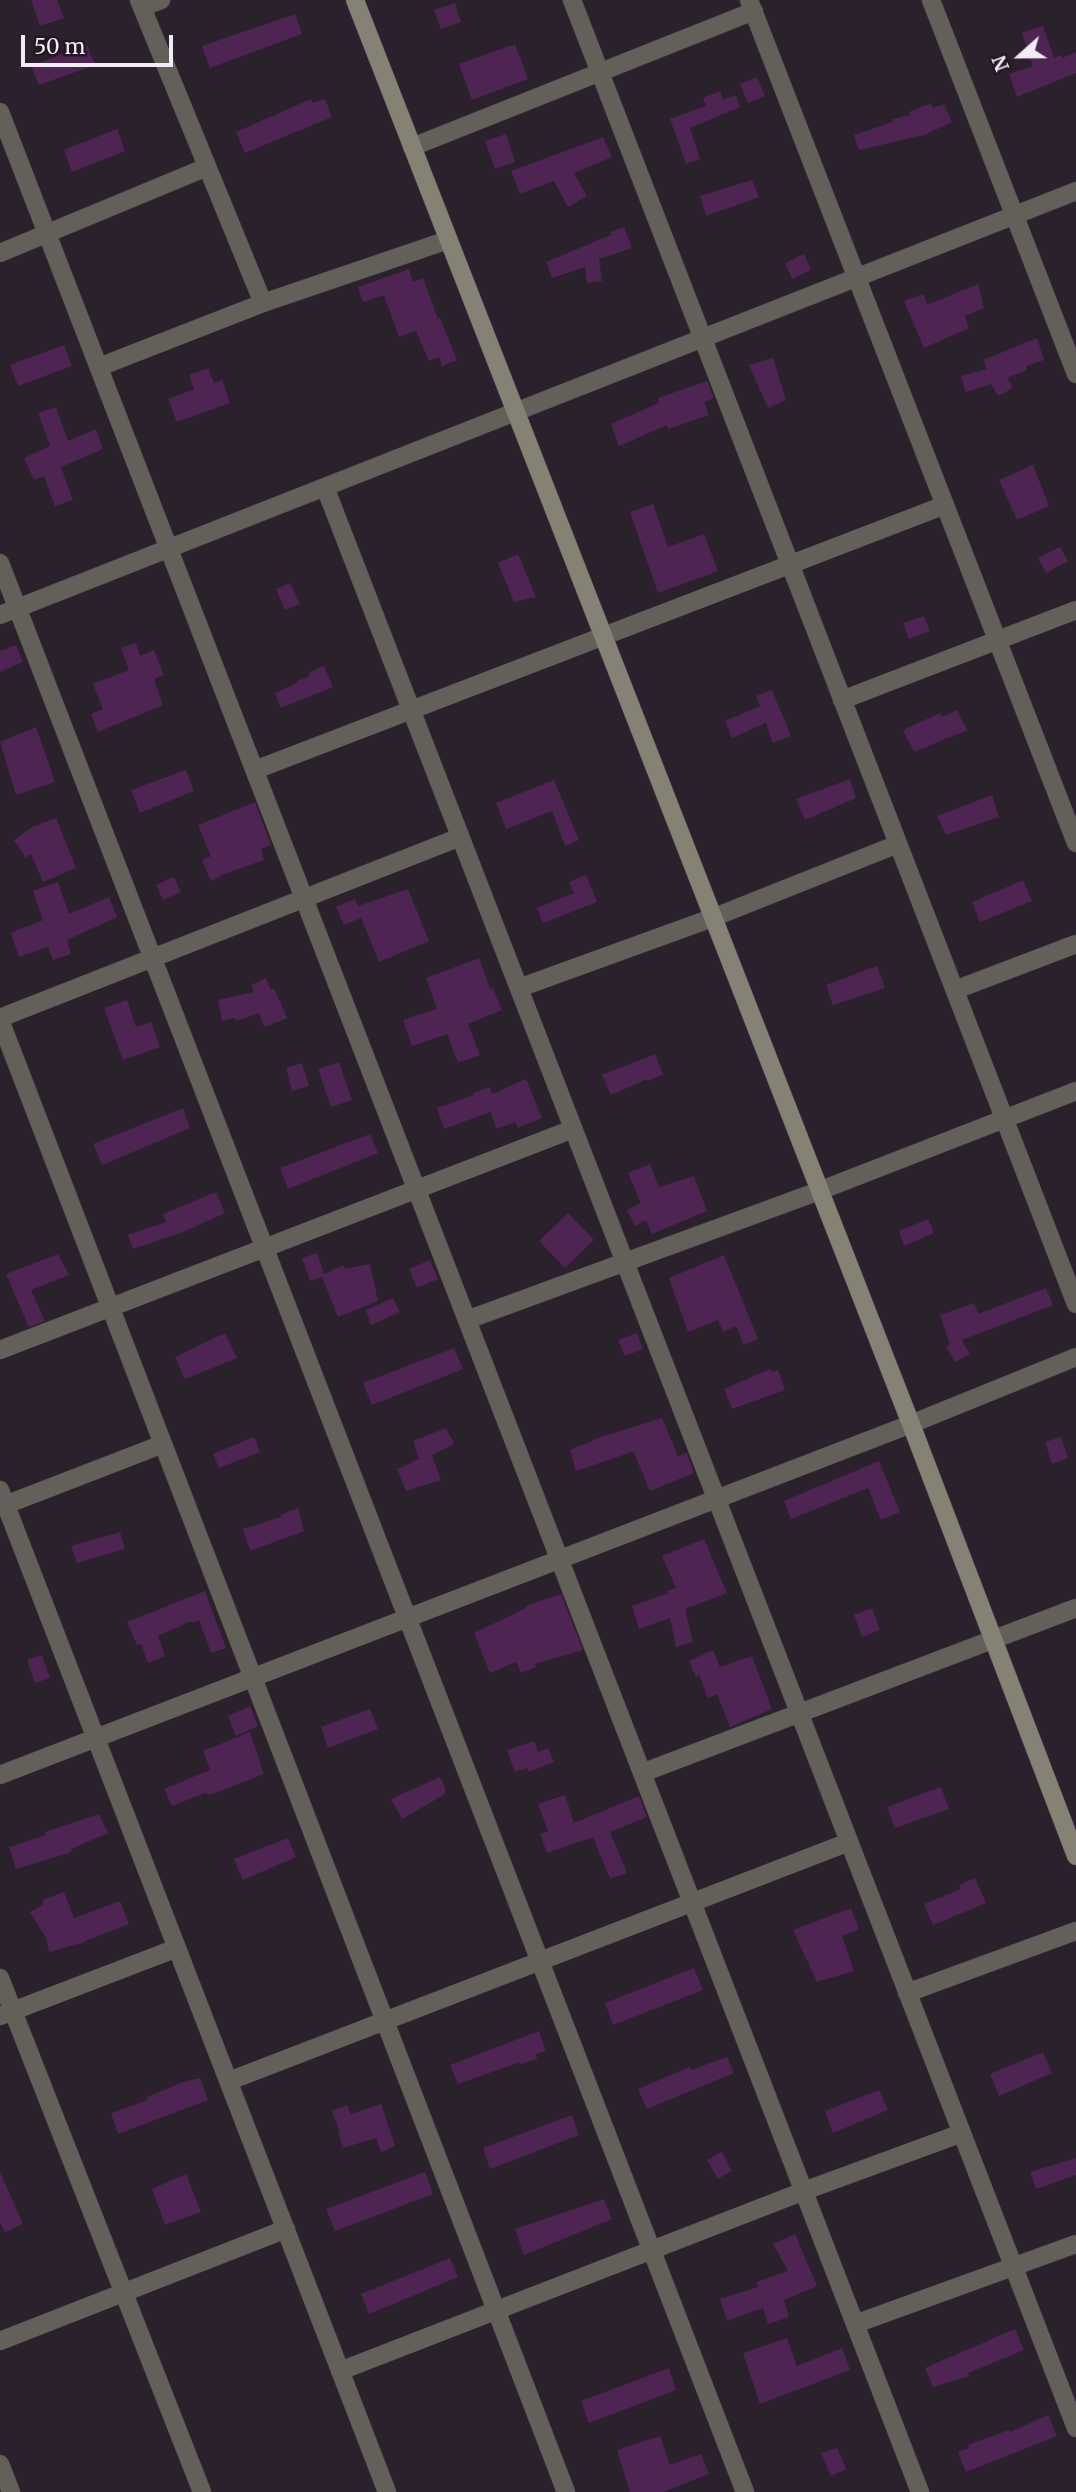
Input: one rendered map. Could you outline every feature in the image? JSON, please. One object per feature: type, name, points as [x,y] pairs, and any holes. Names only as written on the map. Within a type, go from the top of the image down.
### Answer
[{"type":"street","points":[[161,0],[141,4],[263,303]]},
{"type":"street","points":[[355,0],[911,1424],[1076,1856]]},
{"type":"street","points":[[572,0],[1076,1304]]},
{"type":"street","points":[[931,0],[1076,374]]},
{"type":"street","points":[[412,147],[600,72],[752,6],[1076,843]]},
{"type":"street","points":[[0,112],[920,2492]]},
{"type":"street","points":[[0,253],[207,167]]},
{"type":"street","points":[[8,612],[1076,191]]},
{"type":"street","points":[[99,367],[263,303],[449,240]]},
{"type":"street","points":[[325,487],[1076,2428]]},
{"type":"street","points":[[255,770],[945,505]]},
{"type":"street","points":[[0,563],[8,612],[152,958],[745,2492]]},
{"type":"street","points":[[842,699],[1076,610]]},
{"type":"street","points":[[460,837],[0,1019],[566,2492]]},
{"type":"street","points":[[519,988],[712,919],[898,844]]},
{"type":"street","points":[[955,990],[1076,944]]},
{"type":"street","points":[[467,1320],[819,1191],[1076,1091]]},
{"type":"street","points":[[0,1350],[573,1129]]},
{"type":"street","points":[[0,1775],[911,1424],[1076,1357]]},
{"type":"street","points":[[163,1444],[2,1500],[387,2492]]},
{"type":"street","points":[[642,1773],[994,1642],[1076,1608]]},
{"type":"street","points":[[229,2081],[849,1842]]},
{"type":"street","points":[[908,1993],[1076,1931]]},
{"type":"street","points":[[6,2014],[177,1948]]},
{"type":"street","points":[[0,1978],[6,2014],[124,2292],[202,2492]]},
{"type":"street","points":[[340,2371],[804,2191],[962,2133]]},
{"type":"street","points":[[0,2341],[286,2229]]},
{"type":"street","points":[[855,2324],[1076,2244]]},
{"type":"street","points":[[0,2464],[11,2492]]},
{"type":"building","points":[[31,0],[57,0],[64,18],[40,26]]},
{"type":"building","points":[[455,3],[461,22],[441,29],[434,10]]},
{"type":"building","points":[[295,14],[302,34],[210,68],[202,46]]},
{"type":"building","points":[[1043,26],[1054,58],[1061,55],[1062,58],[1076,52],[1076,73],[1017,97],[1009,74],[1033,66],[1022,33]]},
{"type":"building","points":[[515,44],[528,79],[472,100],[459,64]]},
{"type":"building","points":[[87,45],[95,65],[39,85],[31,66]]},
{"type":"building","points":[[757,77],[765,96],[748,103],[740,84]]},
{"type":"building","points":[[720,91],[723,100],[736,95],[740,107],[690,128],[700,159],[686,164],[670,119],[706,106],[703,98]]},
{"type":"building","points":[[311,99],[313,103],[325,99],[332,117],[245,153],[236,132]]},
{"type":"building","points":[[931,103],[933,108],[944,104],[952,122],[924,135],[859,150],[854,135],[893,122],[892,119],[910,115],[909,112]]},
{"type":"building","points":[[117,129],[125,151],[72,172],[64,150]]},
{"type":"building","points":[[506,134],[515,162],[495,169],[485,141]]},
{"type":"building","points":[[603,137],[612,157],[574,173],[587,196],[568,207],[554,181],[520,194],[511,171]]},
{"type":"building","points":[[752,180],[759,197],[706,216],[700,196]]},
{"type":"building","points":[[624,227],[632,248],[599,259],[602,281],[587,283],[585,267],[552,278],[546,262]]},
{"type":"building","points":[[804,254],[811,270],[792,279],[785,263]]},
{"type":"building","points":[[409,269],[413,282],[423,278],[457,360],[442,366],[439,357],[429,361],[416,331],[399,337],[384,295],[363,302],[358,287]]},
{"type":"building","points":[[978,284],[984,308],[965,316],[969,328],[924,348],[904,301],[924,294],[927,305]]},
{"type":"building","points":[[1037,338],[1044,360],[1026,366],[1027,370],[1007,378],[1013,388],[998,396],[991,384],[966,392],[961,376],[987,369],[983,360]]},
{"type":"building","points":[[64,345],[72,366],[18,386],[10,365]]},
{"type":"building","points":[[773,358],[786,400],[768,408],[749,365]]},
{"type":"building","points":[[208,368],[214,383],[222,380],[230,403],[177,422],[168,399],[194,389],[189,375]]},
{"type":"building","points":[[707,381],[714,398],[704,402],[709,415],[668,429],[667,425],[619,446],[611,424],[659,403],[658,398]]},
{"type":"building","points":[[56,407],[68,441],[96,429],[103,449],[61,467],[73,500],[55,506],[44,476],[34,480],[24,458],[50,446],[38,413]]},
{"type":"building","points":[[1033,465],[1049,506],[1017,520],[999,480]]},
{"type":"building","points":[[653,504],[668,547],[704,534],[718,571],[658,593],[630,512]]},
{"type":"building","points":[[1060,547],[1068,561],[1046,573],[1038,558]]},
{"type":"building","points":[[518,554],[536,597],[514,602],[498,563]]},
{"type":"building","points":[[290,583],[300,604],[285,610],[276,589]]},
{"type":"building","points":[[924,616],[930,631],[909,639],[903,623]]},
{"type":"building","points":[[136,643],[140,656],[154,650],[164,675],[154,679],[163,705],[98,732],[91,714],[103,709],[93,684],[129,670],[121,648]]},
{"type":"building","points":[[16,645],[23,662],[0,672],[0,651]]},
{"type":"building","points":[[324,666],[333,687],[281,708],[275,693]]},
{"type":"building","points":[[772,690],[791,736],[773,743],[766,723],[732,738],[725,721],[760,706],[756,696]]},
{"type":"building","points":[[957,710],[967,730],[914,752],[903,730],[940,713],[942,717]]},
{"type":"building","points":[[36,727],[55,782],[16,795],[0,742]]},
{"type":"building","points":[[186,770],[194,791],[140,813],[131,790]]},
{"type":"building","points":[[850,779],[856,798],[805,820],[796,799]]},
{"type":"building","points":[[554,780],[579,840],[565,846],[552,811],[506,829],[496,803]]},
{"type":"building","points":[[992,795],[999,817],[946,835],[937,816]]},
{"type":"building","points":[[255,802],[271,845],[261,849],[264,860],[211,881],[202,860],[211,856],[198,825]]},
{"type":"building","points":[[56,818],[76,868],[43,882],[31,854],[26,858],[14,840],[32,827]]},
{"type":"building","points":[[586,875],[597,902],[543,923],[537,908],[574,893],[569,882]]},
{"type":"building","points":[[174,877],[181,892],[163,900],[156,885]]},
{"type":"building","points":[[1023,880],[1032,901],[980,922],[972,902]]},
{"type":"building","points":[[58,882],[69,914],[109,897],[117,917],[67,940],[71,954],[53,960],[48,947],[19,957],[11,933],[43,920],[33,891]]},
{"type":"building","points":[[408,889],[429,941],[379,962],[361,918],[344,925],[336,907],[355,899],[358,906]]},
{"type":"building","points":[[479,958],[490,989],[493,988],[502,1010],[468,1024],[480,1055],[458,1063],[447,1034],[412,1046],[403,1020],[437,1009],[426,978]]},
{"type":"building","points":[[877,966],[885,988],[833,1005],[826,985]]},
{"type":"building","points":[[266,978],[271,990],[274,988],[287,1018],[265,1027],[259,1013],[236,1021],[235,1018],[222,1021],[218,1000],[254,992],[251,985]]},
{"type":"building","points":[[127,1000],[136,1027],[151,1022],[160,1047],[123,1060],[104,1008]]},
{"type":"building","points":[[655,1054],[663,1074],[611,1095],[602,1075]]},
{"type":"building","points":[[339,1062],[352,1100],[331,1107],[318,1069]]},
{"type":"building","points":[[302,1063],[309,1086],[292,1091],[286,1068]]},
{"type":"building","points":[[526,1079],[542,1118],[518,1128],[515,1122],[497,1129],[490,1112],[444,1129],[437,1108],[490,1087],[492,1094]]},
{"type":"building","points":[[183,1108],[190,1128],[102,1165],[93,1144]]},
{"type":"building","points":[[370,1134],[378,1153],[288,1189],[280,1168]]},
{"type":"building","points":[[650,1164],[659,1187],[694,1176],[707,1211],[652,1234],[646,1220],[635,1226],[627,1210],[641,1203],[628,1173]]},
{"type":"building","points":[[216,1192],[225,1213],[183,1232],[133,1249],[128,1235],[166,1222],[163,1214]]},
{"type":"building","points":[[568,1213],[594,1240],[565,1268],[539,1241]]},
{"type":"building","points":[[928,1219],[934,1233],[904,1246],[899,1231]]},
{"type":"building","points":[[317,1253],[324,1274],[343,1265],[345,1269],[370,1264],[378,1301],[338,1317],[322,1277],[310,1281],[302,1258]]},
{"type":"building","points":[[58,1254],[69,1275],[31,1290],[45,1321],[29,1327],[6,1274]]},
{"type":"building","points":[[724,1255],[758,1339],[744,1345],[736,1326],[723,1332],[718,1320],[688,1332],[669,1278]]},
{"type":"building","points":[[430,1260],[438,1279],[417,1288],[409,1269]]},
{"type":"building","points":[[1046,1288],[1053,1305],[962,1340],[970,1354],[955,1362],[946,1347],[955,1342],[950,1344],[940,1315],[974,1303],[978,1314]]},
{"type":"building","points":[[393,1298],[400,1312],[371,1325],[366,1310]]},
{"type":"building","points":[[225,1333],[237,1358],[185,1379],[175,1357]]},
{"type":"building","points":[[637,1333],[643,1349],[625,1356],[618,1340]]},
{"type":"building","points":[[454,1348],[463,1369],[372,1405],[363,1383]]},
{"type":"building","points":[[770,1369],[771,1372],[778,1370],[785,1390],[732,1409],[724,1389]]},
{"type":"building","points":[[662,1418],[678,1456],[687,1453],[694,1473],[650,1491],[632,1452],[576,1471],[570,1450]]},
{"type":"building","points":[[446,1428],[454,1444],[432,1455],[441,1480],[406,1491],[397,1469],[419,1459],[413,1441]]},
{"type":"building","points":[[254,1437],[260,1452],[219,1468],[213,1454]]},
{"type":"building","points":[[1061,1437],[1068,1458],[1052,1464],[1045,1442]]},
{"type":"building","points":[[879,1461],[900,1512],[881,1520],[868,1488],[791,1519],[784,1501]]},
{"type":"building","points":[[298,1508],[304,1531],[250,1551],[243,1529],[281,1517],[280,1515]]},
{"type":"building","points":[[120,1532],[125,1549],[77,1563],[71,1546]]},
{"type":"building","points":[[704,1539],[727,1593],[685,1609],[693,1642],[676,1647],[670,1618],[639,1629],[632,1606],[676,1588],[662,1556]]},
{"type":"building","points":[[205,1591],[226,1648],[211,1653],[199,1620],[192,1623],[191,1621],[158,1636],[165,1656],[148,1663],[141,1644],[137,1645],[127,1622]]},
{"type":"building","points":[[561,1594],[583,1650],[535,1664],[536,1667],[521,1673],[516,1662],[490,1673],[474,1633],[526,1606]]},
{"type":"building","points":[[872,1608],[880,1630],[862,1637],[854,1615]]},
{"type":"building","points":[[713,1650],[720,1667],[752,1656],[772,1709],[730,1727],[717,1694],[708,1698],[699,1675],[696,1677],[689,1661]]},
{"type":"building","points":[[42,1655],[50,1678],[35,1683],[27,1660]]},
{"type":"building","points":[[250,1706],[258,1726],[236,1736],[228,1716]]},
{"type":"building","points":[[370,1709],[378,1729],[328,1748],[321,1727]]},
{"type":"building","points":[[250,1732],[264,1774],[172,1806],[164,1789],[210,1770],[203,1751]]},
{"type":"building","points":[[534,1741],[538,1752],[548,1748],[554,1762],[529,1772],[527,1768],[515,1772],[507,1750]]},
{"type":"building","points":[[440,1777],[445,1794],[402,1819],[391,1799]]},
{"type":"building","points":[[941,1787],[949,1809],[895,1828],[887,1807]]},
{"type":"building","points":[[565,1795],[574,1823],[639,1796],[647,1817],[610,1832],[627,1873],[610,1879],[593,1837],[547,1853],[540,1834],[548,1831],[538,1804]]},
{"type":"building","points":[[99,1814],[108,1833],[71,1849],[72,1852],[16,1869],[9,1847]]},
{"type":"building","points":[[288,1838],[296,1857],[243,1880],[234,1859]]},
{"type":"building","points":[[975,1878],[986,1903],[933,1925],[924,1904],[961,1889],[959,1885]]},
{"type":"building","points":[[64,1892],[74,1918],[120,1901],[129,1924],[86,1942],[49,1952],[46,1938],[30,1912],[44,1904],[42,1900]]},
{"type":"building","points":[[851,1908],[859,1929],[842,1936],[854,1971],[817,1982],[793,1930]]},
{"type":"building","points":[[694,1968],[703,1990],[613,2025],[605,2003]]},
{"type":"building","points":[[539,2031],[546,2051],[536,2054],[537,2059],[521,2064],[520,2062],[458,2084],[450,2065]]},
{"type":"building","points":[[1043,2052],[1052,2073],[999,2096],[990,2074]]},
{"type":"building","points":[[727,2057],[734,2073],[647,2109],[638,2089],[690,2067],[691,2070]]},
{"type":"building","points":[[200,2078],[208,2100],[118,2134],[111,2113],[148,2100],[147,2097],[183,2082]]},
{"type":"building","points":[[879,2090],[888,2110],[833,2133],[825,2111]]},
{"type":"building","points":[[381,2104],[395,2146],[381,2152],[376,2138],[343,2148],[332,2111],[347,2105],[351,2114]]},
{"type":"building","points":[[572,2115],[579,2135],[490,2169],[483,2148]]},
{"type":"building","points":[[722,2152],[732,2171],[718,2179],[707,2160]]},
{"type":"building","points":[[1076,2158],[1076,2175],[1036,2189],[1030,2172]]},
{"type":"building","points":[[0,2172],[23,2224],[5,2232],[0,2222]]},
{"type":"building","points":[[425,2172],[433,2194],[335,2231],[326,2209]]},
{"type":"building","points":[[186,2174],[201,2212],[165,2225],[152,2189]]},
{"type":"building","points":[[604,2199],[612,2219],[524,2255],[515,2229]]},
{"type":"building","points":[[795,2234],[817,2286],[784,2300],[789,2317],[768,2324],[763,2308],[727,2321],[720,2299],[758,2287],[756,2282],[788,2271],[773,2244]]},
{"type":"building","points":[[450,2258],[458,2277],[369,2314],[361,2294]]},
{"type":"building","points":[[1015,2329],[1024,2350],[968,2373],[969,2376],[933,2387],[925,2368]]},
{"type":"building","points":[[787,2338],[797,2366],[842,2348],[850,2370],[760,2404],[743,2353]]},
{"type":"building","points":[[669,2368],[676,2390],[589,2423],[581,2401]]},
{"type":"building","points":[[1048,2415],[1057,2436],[966,2472],[958,2452],[969,2448],[968,2445],[1009,2430],[1010,2432]]},
{"type":"building","points":[[660,2436],[670,2465],[701,2454],[709,2474],[663,2492],[630,2492],[617,2450]]},
{"type":"building","points":[[837,2448],[846,2469],[831,2476],[821,2453]]}]
